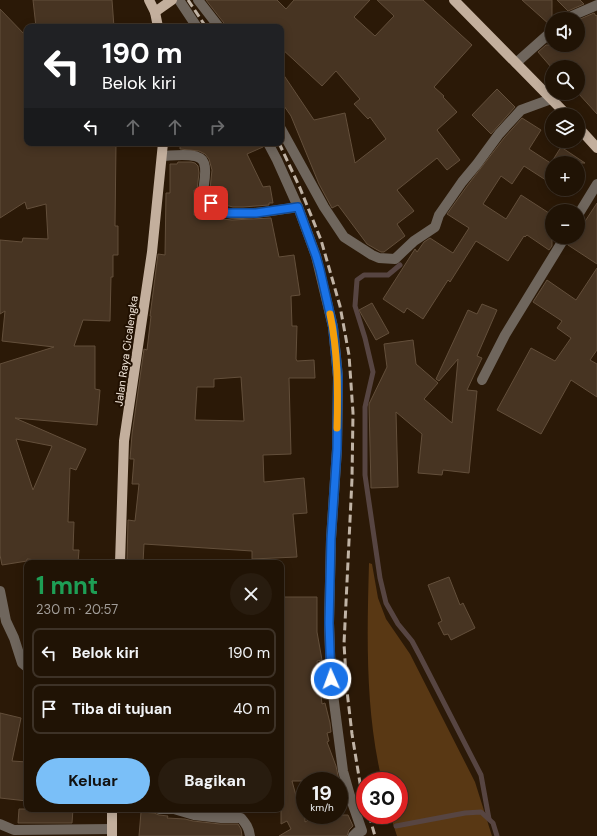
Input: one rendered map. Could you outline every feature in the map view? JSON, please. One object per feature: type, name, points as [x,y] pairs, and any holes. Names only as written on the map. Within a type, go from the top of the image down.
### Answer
[{"type":"main road","points":[[149,0],[155,12],[157,24]]},
{"type":"main road","points":[[155,12],[172,0]]},
{"type":"main road","points":[[454,0],[545,93]]},
{"type":"main road","points":[[552,100],[559,108]]},
{"type":"main road","points":[[585,135],[597,148]]},
{"type":"main road","name":"Jalan Raya Cicalengka","points":[[120,560],[124,441],[152,252],[163,146]]},
{"type":"main road","points":[[112,812],[112,833]]},
{"type":"street","points":[[179,0],[195,24]]},
{"type":"street","points":[[198,0],[216,24]]},
{"type":"street","points":[[581,12],[597,5]]},
{"type":"street","points":[[516,63],[545,37]]},
{"type":"street","points":[[284,134],[324,207],[344,237],[372,255],[379,258],[395,259],[414,241],[435,227],[439,215],[462,182],[499,134],[521,110],[548,100]]},
{"type":"street","points":[[270,146],[298,207],[318,263],[333,327],[338,377],[337,449],[331,547],[329,623],[330,658],[343,770],[362,831],[357,832],[352,836]]},
{"type":"street","points":[[162,156],[190,155],[198,156],[203,160],[205,164],[203,192],[216,210],[224,213],[256,213],[298,207]]},
{"type":"street","points":[[585,204],[597,184]]},
{"type":"street","points":[[482,380],[505,335],[561,244]]},
{"type":"street","points":[[0,591],[6,621],[14,638],[22,663],[24,665]]},
{"type":"street","points":[[186,812],[221,818],[241,818],[246,823],[250,836]]},
{"type":"street","points":[[0,824],[14,830],[112,833]]},
{"type":"shaded area","points":[[369,563],[372,564],[378,598],[386,619],[410,654],[475,782],[492,836],[397,836],[393,824],[408,824],[408,772],[380,772],[376,754],[370,700],[368,672]]},
{"type":"building","points":[[33,0],[112,0],[114,24],[36,24]]},
{"type":"building","points":[[206,0],[277,0],[286,9],[294,0],[370,0],[354,17],[375,36],[394,16],[377,0],[423,0],[472,45],[434,87],[444,96],[443,97],[457,112],[437,130],[460,160],[447,170],[437,158],[397,190],[414,211],[397,224],[405,236],[384,252],[381,252],[367,244],[338,205],[332,208],[319,184],[291,116],[284,106],[284,75],[314,120],[345,113],[355,163],[386,139],[370,117],[368,119],[354,104],[360,99],[336,71],[322,86],[284,51],[284,24],[225,24]]},
{"type":"building","points":[[522,0],[552,0],[552,12],[545,12],[545,21]]},
{"type":"building","points":[[557,0],[580,0],[584,4],[568,11]]},
{"type":"building","points":[[0,9],[24,34],[24,146],[116,146],[115,226],[118,226],[118,255],[113,255],[113,277],[111,277],[110,321],[83,320],[74,346],[95,346],[95,389],[100,390],[97,425],[15,418],[86,449],[76,470],[70,468],[68,522],[74,522],[73,550],[79,550],[78,560],[27,559],[24,561],[2,565],[0,555],[0,364],[54,347],[2,341],[5,311],[0,314],[0,240],[22,242],[23,238],[48,239],[46,204],[27,209],[25,202],[0,218]],"holes":[[[16,439],[52,446],[33,490]]]},
{"type":"building","points":[[594,13],[596,16],[597,15],[597,114],[584,100],[585,60],[545,60],[538,52],[545,46],[545,52],[585,52],[585,17]]},
{"type":"building","points":[[497,89],[515,107],[491,134],[472,115]]},
{"type":"building","points":[[522,118],[541,130],[529,149],[545,159],[545,180],[524,166],[512,184],[501,176],[483,204],[506,219],[521,195],[545,210],[545,244],[552,244],[552,246],[549,250],[527,235],[525,237],[524,236],[508,261],[476,241],[450,282],[448,280],[423,319],[407,308],[404,313],[383,299],[415,249],[417,252],[424,242],[430,238],[453,253],[469,228],[447,214],[504,138]]},
{"type":"building","points":[[180,146],[263,146],[247,154],[263,187],[270,186],[273,203],[269,203],[269,205],[243,207],[233,207],[221,204],[219,188],[210,189],[212,170],[209,159],[205,154],[199,151],[180,149]]},
{"type":"building","points":[[560,148],[562,148],[574,156],[555,156]]},
{"type":"building","points":[[178,162],[191,162],[198,166],[199,173],[197,190],[194,190],[194,215],[215,216],[222,219],[232,220],[271,218],[279,257],[294,255],[300,295],[291,296],[292,326],[297,326],[296,359],[297,361],[314,360],[315,378],[289,378],[291,454],[263,455],[264,482],[304,478],[307,513],[293,514],[297,557],[252,559],[252,551],[144,544],[143,560],[127,560],[128,520],[135,521],[139,484],[132,484],[134,459],[130,459],[132,434],[144,349],[147,350],[158,254],[165,255],[166,193],[170,193],[170,164],[177,164]],"holes":[[[241,377],[244,421],[195,420],[197,387],[214,387],[214,379]]]},
{"type":"building","points":[[597,203],[597,264],[568,245],[585,244],[585,221]]},
{"type":"building","points":[[597,268],[597,350],[590,360],[597,364],[597,397],[571,380],[541,434],[497,410],[531,348],[555,361],[571,338],[557,328],[562,321],[533,302],[547,280],[576,300]]},
{"type":"building","points":[[372,303],[389,333],[376,340],[359,310]]},
{"type":"building","points":[[482,304],[497,310],[477,356],[482,358],[467,390],[477,391],[469,473],[443,470],[442,475],[418,473],[422,434],[396,412],[398,487],[371,488],[369,404],[387,367],[384,344],[413,340],[416,364],[438,383],[424,399],[452,423],[458,359],[439,381],[436,379],[468,310],[477,314]]},
{"type":"building","points":[[449,577],[460,605],[463,603],[475,628],[451,640],[448,634],[444,635],[438,623],[442,621],[428,585]]},
{"type":"building","points":[[284,597],[317,597],[317,632],[322,660],[317,661],[322,704],[325,703],[330,723],[331,732],[327,733],[329,741],[327,742],[337,772],[296,772],[296,781],[292,781],[296,796],[296,824],[348,824],[348,815],[353,826],[349,830],[347,836],[279,836],[291,829],[287,821],[281,824],[281,812],[284,812]]},
{"type":"building","points":[[0,713],[21,718],[12,761],[24,762],[24,801],[0,798]]},
{"type":"building","points":[[19,809],[24,809],[24,812],[73,812],[72,823],[18,823]]},
{"type":"building","points":[[141,812],[168,816],[167,818],[220,824],[238,824],[241,829],[242,836],[139,836]]},
{"type":"waterway","points":[[400,265],[388,275],[364,275],[357,280],[355,306],[365,338],[373,372],[365,407],[365,475],[380,578],[386,603],[398,624],[412,641],[481,775],[489,819]]},
{"type":"waterway","points":[[396,826],[465,813],[481,812],[493,823],[497,836]]},
{"type":"railway","points":[[188,0],[204,24]]},
{"type":"railway","points":[[280,146],[300,188],[321,240],[340,306],[349,355],[353,413],[352,479],[344,644],[347,691],[358,772]]},
{"type":"railway","points":[[372,824],[375,836]]},
{"type":"slow traffic","points":[[330,314],[333,327],[338,377],[337,428]]},
{"type":"route","points":[[211,203],[216,210],[224,213],[256,213],[298,207],[316,256],[333,327],[338,377],[337,449],[331,539],[329,623],[331,679]]}]
